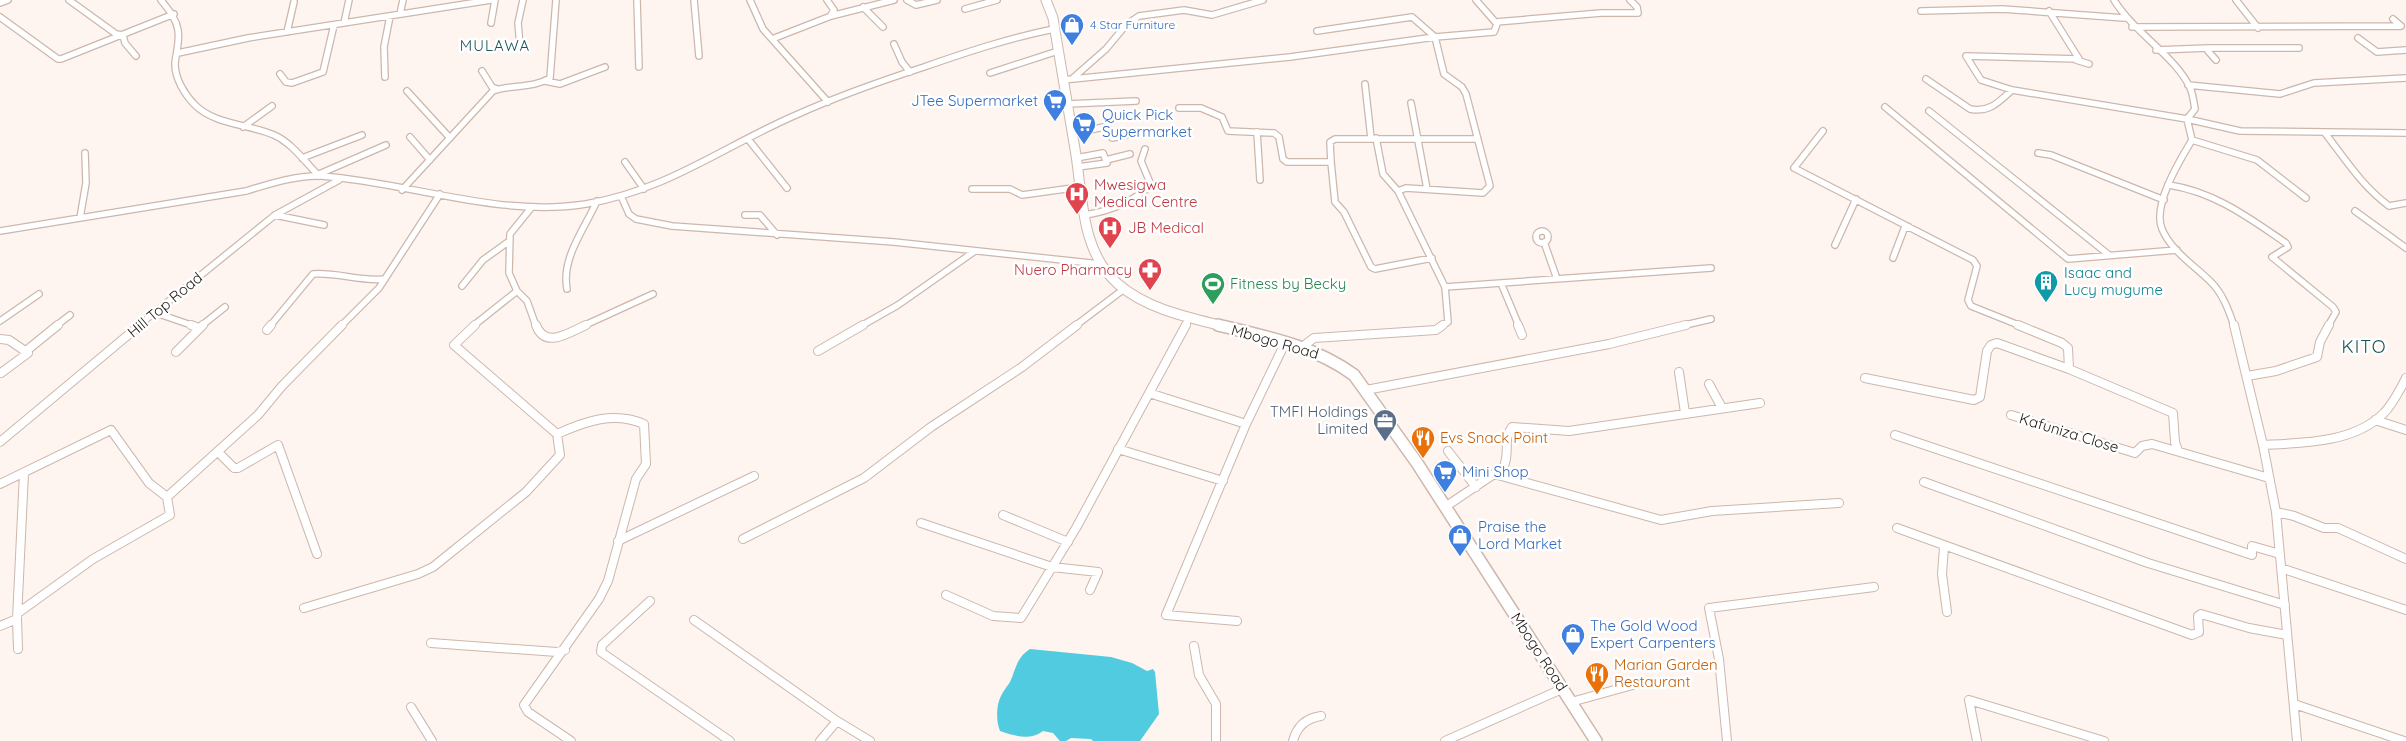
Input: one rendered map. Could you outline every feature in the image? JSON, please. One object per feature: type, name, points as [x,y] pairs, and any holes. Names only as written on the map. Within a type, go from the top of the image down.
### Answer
[{"type":"main road","name":"Mbogo Road","points":[[1046,0],[1058,50],[1068,79],[1067,104],[1080,187],[1093,248],[1100,264],[1124,289],[1145,301],[1190,318],[1320,353],[1343,366],[1366,390],[1445,507],[1596,741]]},
{"type":"street","points":[[0,3],[8,0]]},
{"type":"street","points":[[68,0],[116,34],[123,35]]},
{"type":"street","points":[[161,0],[174,14],[179,36],[176,70],[183,88],[198,109],[243,127],[276,136],[302,158],[318,176],[531,208],[598,201],[644,189],[704,163],[748,139],[828,102],[1009,38],[1054,29]]},
{"type":"street","points":[[344,23],[349,0]]},
{"type":"street","points":[[400,14],[402,0]]},
{"type":"street","points":[[178,53],[287,32],[493,0],[491,23]]},
{"type":"street","points":[[520,46],[518,23],[523,0]]},
{"type":"street","points":[[546,82],[550,78],[556,0]]},
{"type":"street","points":[[637,0],[639,67]]},
{"type":"street","points":[[694,0],[699,56]]},
{"type":"street","points":[[750,0],[754,14],[772,39],[828,102]]},
{"type":"street","points":[[827,0],[834,10],[831,15]]},
{"type":"street","points":[[772,39],[801,25],[831,15],[894,0]]},
{"type":"street","points":[[907,0],[916,5],[937,0]]},
{"type":"street","points":[[965,8],[997,0]]},
{"type":"street","points":[[1068,79],[1106,49],[1126,25],[1139,16],[1184,10],[1212,15],[1263,0]]},
{"type":"street","points":[[1068,79],[1290,58],[1435,37],[1489,34],[1497,29],[1496,22],[1476,0]]},
{"type":"street","points":[[1496,22],[1601,13],[1638,13],[1637,7],[1630,0]]},
{"type":"street","points":[[2114,0],[2124,18],[2132,27],[2183,76],[2188,85],[2195,109],[2187,119]]},
{"type":"street","points":[[2236,0],[2258,28]]},
{"type":"street","points":[[287,32],[294,2]]},
{"type":"street","points":[[863,7],[883,27]]},
{"type":"street","points":[[1921,11],[2002,9],[2124,18]]},
{"type":"street","points":[[2049,11],[2079,57],[2076,60]]},
{"type":"street","points":[[0,17],[58,59],[67,58],[174,14]]},
{"type":"street","points":[[385,77],[384,47],[390,16]]},
{"type":"street","points":[[1317,31],[1415,17],[1435,37],[1444,74],[1465,91],[1490,186],[1486,191],[1406,188],[1398,191]]},
{"type":"street","points":[[2132,27],[2401,26],[2393,20]]},
{"type":"street","points":[[280,74],[286,82],[292,82],[323,72],[334,25]]},
{"type":"street","points":[[123,35],[125,43],[136,56]]},
{"type":"street","points":[[2358,38],[2377,52],[2406,50]]},
{"type":"street","points":[[894,44],[902,62],[910,72]]},
{"type":"street","points":[[2209,48],[2208,51],[2216,60]]},
{"type":"street","points":[[2156,50],[2299,48]]},
{"type":"street","points":[[990,73],[1058,50]]},
{"type":"street","points":[[2089,64],[2076,60],[2011,56],[1965,57],[1982,82],[2012,90],[2187,119],[2210,128],[2270,133],[2406,133]]},
{"type":"street","points":[[402,190],[489,94],[497,89],[546,82],[560,84],[605,67]]},
{"type":"street","points":[[482,71],[492,87],[497,89]]},
{"type":"street","points":[[2188,85],[2280,94],[2314,83],[2406,78]]},
{"type":"street","points":[[1926,79],[1970,109],[1979,112],[1986,111],[2012,90]]},
{"type":"street","points":[[1301,348],[1314,338],[1436,330],[1448,322],[1449,316],[1445,287],[1432,258],[1398,191],[1390,186],[1381,173],[1364,84]]},
{"type":"street","points":[[407,91],[450,138]]},
{"type":"street","points":[[1067,104],[1136,101]]},
{"type":"street","points":[[1411,103],[1427,189]]},
{"type":"street","points":[[243,127],[272,106]]},
{"type":"street","points":[[1885,107],[2068,259],[2177,250]]},
{"type":"street","points":[[1179,108],[1201,108],[1222,117],[1228,131],[1273,132],[1277,135],[1282,159],[1285,161],[1331,162]]},
{"type":"street","points":[[1929,112],[2109,255]]},
{"type":"street","points":[[2187,119],[2192,140],[2172,174],[2168,185],[2161,209],[2161,228],[2177,250],[2213,284],[2228,307],[2263,445],[2276,512],[2297,741]]},
{"type":"street","points":[[1072,134],[1108,126],[1112,138],[1126,135]]},
{"type":"street","points":[[1822,131],[1794,168],[1976,263],[1978,266],[1968,300],[1970,306],[2066,346],[2069,369]]},
{"type":"street","points":[[1257,132],[1260,180]]},
{"type":"street","points":[[2325,133],[2360,181],[2375,196],[2389,206],[2406,204]]},
{"type":"street","points":[[302,158],[362,135]]},
{"type":"street","points":[[410,137],[430,160]]},
{"type":"street","points":[[1432,258],[1375,269],[1372,267],[1344,212],[1335,202],[1330,141],[1374,138],[1478,139]]},
{"type":"street","points":[[748,139],[766,159],[787,188]]},
{"type":"street","points":[[2192,140],[2257,160],[2306,198]]},
{"type":"street","points":[[0,231],[318,176],[386,145]]},
{"type":"street","points":[[1085,215],[1096,214],[1134,200],[1151,185],[1141,161],[1145,149]]},
{"type":"street","points":[[80,218],[86,183],[85,153]]},
{"type":"street","points":[[1077,162],[1103,153],[1106,160]]},
{"type":"street","points":[[2038,153],[2051,155],[2164,200]]},
{"type":"street","points":[[1077,162],[1107,163],[1106,160],[1130,154]]},
{"type":"street","points":[[625,162],[644,189]]},
{"type":"street","name":"Hill Top Road","points":[[0,442],[213,264],[275,215],[339,180]]},
{"type":"street","points":[[2168,185],[2192,188],[2221,200],[2286,244],[2288,247],[2286,249],[2272,257],[2333,307],[2336,312],[2320,342],[2317,357],[2276,371],[2246,376]]},
{"type":"street","points":[[972,189],[1010,189],[1024,195],[1080,187]]},
{"type":"street","points":[[167,498],[258,415],[282,386],[364,304],[385,279],[440,194]]},
{"type":"street","points":[[622,196],[629,214],[644,222],[717,231],[894,242],[1100,264]]},
{"type":"street","points":[[1835,245],[1856,199]]},
{"type":"street","points":[[567,289],[565,282],[574,248],[598,201]]},
{"type":"street","points":[[531,208],[512,229],[508,242],[509,273],[517,290],[528,301],[536,329],[553,340],[653,294]]},
{"type":"street","points":[[2355,211],[2406,248]]},
{"type":"street","points":[[745,214],[757,214],[763,217],[777,235]]},
{"type":"street","points":[[275,215],[324,225]]},
{"type":"street","points":[[1894,258],[1904,229],[1909,227]]},
{"type":"street","points":[[462,286],[483,260],[508,242]]},
{"type":"street","points":[[1544,242],[1557,280]]},
{"type":"street","points":[[818,351],[898,305],[974,251]]},
{"type":"street","points":[[1445,287],[1557,280],[1640,271],[1711,268]]},
{"type":"street","points":[[267,330],[313,274],[374,280],[385,279]]},
{"type":"street","points":[[1501,283],[1522,335]]},
{"type":"street","points":[[743,539],[864,478],[931,427],[1022,367],[1124,289]]},
{"type":"street","points":[[304,608],[418,574],[433,567],[526,492],[560,455],[557,434],[454,345],[460,336],[517,290]]},
{"type":"street","points":[[0,320],[39,294]]},
{"type":"street","points":[[176,352],[225,307]]},
{"type":"street","points":[[156,313],[200,328]]},
{"type":"street","points":[[1,373],[28,353],[26,351],[70,315]]},
{"type":"street","points":[[946,595],[993,616],[1021,618],[1068,542],[1190,318]]},
{"type":"street","points":[[1366,390],[1609,344],[1711,318]]},
{"type":"street","points":[[0,338],[9,340],[26,351]]},
{"type":"street","points":[[1237,620],[1166,615],[1246,424],[1285,343]]},
{"type":"street","points":[[1865,378],[1974,400],[1980,397],[1987,351],[1991,345],[1997,343],[2069,369],[2173,413],[2175,422],[2173,436],[2178,451]]},
{"type":"street","points":[[1678,372],[1684,413]]},
{"type":"street","points":[[2263,445],[2326,439],[2375,420],[2384,413],[2406,378]]},
{"type":"street","points":[[1709,384],[1722,408]]},
{"type":"street","points":[[1149,393],[1246,424]]},
{"type":"street","points":[[1445,507],[1506,465],[1506,435],[1512,427],[1569,431],[1760,403]]},
{"type":"street","name":"Kafuniza Close","points":[[2011,415],[2135,453],[2148,444],[2269,478]]},
{"type":"street","points":[[557,434],[587,420],[632,416],[644,424],[646,464],[636,479],[608,581],[599,599],[524,707],[528,712],[571,741]]},
{"type":"street","points":[[2375,420],[2406,430]]},
{"type":"street","points":[[0,484],[111,430],[149,483],[167,498],[170,512],[166,518],[93,559],[17,616],[0,626]]},
{"type":"street","points":[[1895,435],[2252,555],[2252,546],[2280,554]]},
{"type":"street","points":[[218,452],[234,468],[238,468],[278,444],[317,554]]},
{"type":"street","points":[[1118,449],[1222,481]]},
{"type":"street","points":[[1448,451],[1476,487]]},
{"type":"street","points":[[18,649],[17,616],[24,472]]},
{"type":"street","points":[[1494,474],[1661,520],[1712,511],[1839,503]]},
{"type":"street","points":[[618,541],[754,476]]},
{"type":"street","points":[[1924,482],[2076,539],[2215,586],[2285,605]]},
{"type":"street","points":[[2276,512],[2294,516],[2324,528],[2338,528],[2406,559]]},
{"type":"street","points":[[1003,515],[1068,542]]},
{"type":"street","points":[[921,523],[1052,567],[1098,572],[1090,590]]},
{"type":"street","points":[[1897,528],[2192,635],[2199,632],[2198,616],[2201,614],[2248,628],[2288,635]]},
{"type":"street","points":[[1944,546],[1942,574],[1947,612]]},
{"type":"street","points":[[2282,568],[2406,610]]},
{"type":"street","points":[[1727,741],[1719,659],[1709,608],[1874,587]]},
{"type":"street","points":[[650,601],[602,645],[601,652],[730,741]]},
{"type":"street","points":[[694,620],[838,721],[870,741]]},
{"type":"street","points":[[431,643],[557,652],[565,650]]},
{"type":"street","points":[[1194,646],[1199,675],[1216,704],[1216,741]]},
{"type":"street","points":[[1571,702],[1640,683]]},
{"type":"street","points":[[1445,741],[1562,688]]},
{"type":"street","points":[[1977,741],[1968,700],[2104,741]]},
{"type":"street","points":[[2294,704],[2404,741]]},
{"type":"street","points":[[411,706],[432,741]]},
{"type":"street","points":[[1294,741],[1298,728],[1304,722],[1311,717],[1321,716]]},
{"type":"street","points":[[820,741],[838,721]]},
{"type":"water","points":[[1030,649],[1111,657],[1132,663],[1147,671],[1153,669],[1155,672],[1159,714],[1140,741],[1093,741],[1091,739],[1071,738],[1066,741],[1060,741],[1053,733],[1043,731],[1028,737],[1000,731],[997,713],[999,700],[1010,682],[1019,660]]},
{"type":"place","name":"4 Star Furniture","points":[[1072,46]]},
{"type":"place","name":"JTee Supermarket","points":[[1055,122]]},
{"type":"place","name":"Quick Pick Supermarket","points":[[1084,145]]},
{"type":"place","name":"Mwesigwa Medical Centre","points":[[1077,215]]},
{"type":"place","name":"JB Medical","points":[[1110,249]]},
{"type":"place","name":"Nuero Pharmacy","points":[[1150,291]]},
{"type":"place","name":"Isaac and Lucy mugume","points":[[2046,303]]},
{"type":"place","name":"Fitness by Becky","points":[[1213,305]]},
{"type":"place","name":"TMFI Holdings Limited","points":[[1385,442]]},
{"type":"place","name":"Evs Snack Point","points":[[1423,459]]},
{"type":"place","name":"Mini Shop","points":[[1445,493]]},
{"type":"place","name":"Praise the Lord Market","points":[[1460,557]]},
{"type":"place","name":"The Gold Wood Expert Carpenters","points":[[1573,656]]},
{"type":"place","name":"Marian Garden Restaurant","points":[[1597,695]]},
{"type":"district","name":"MULAWA","points":[[495,46]]},
{"type":"district","name":"KITO","points":[[2364,347]]}]
